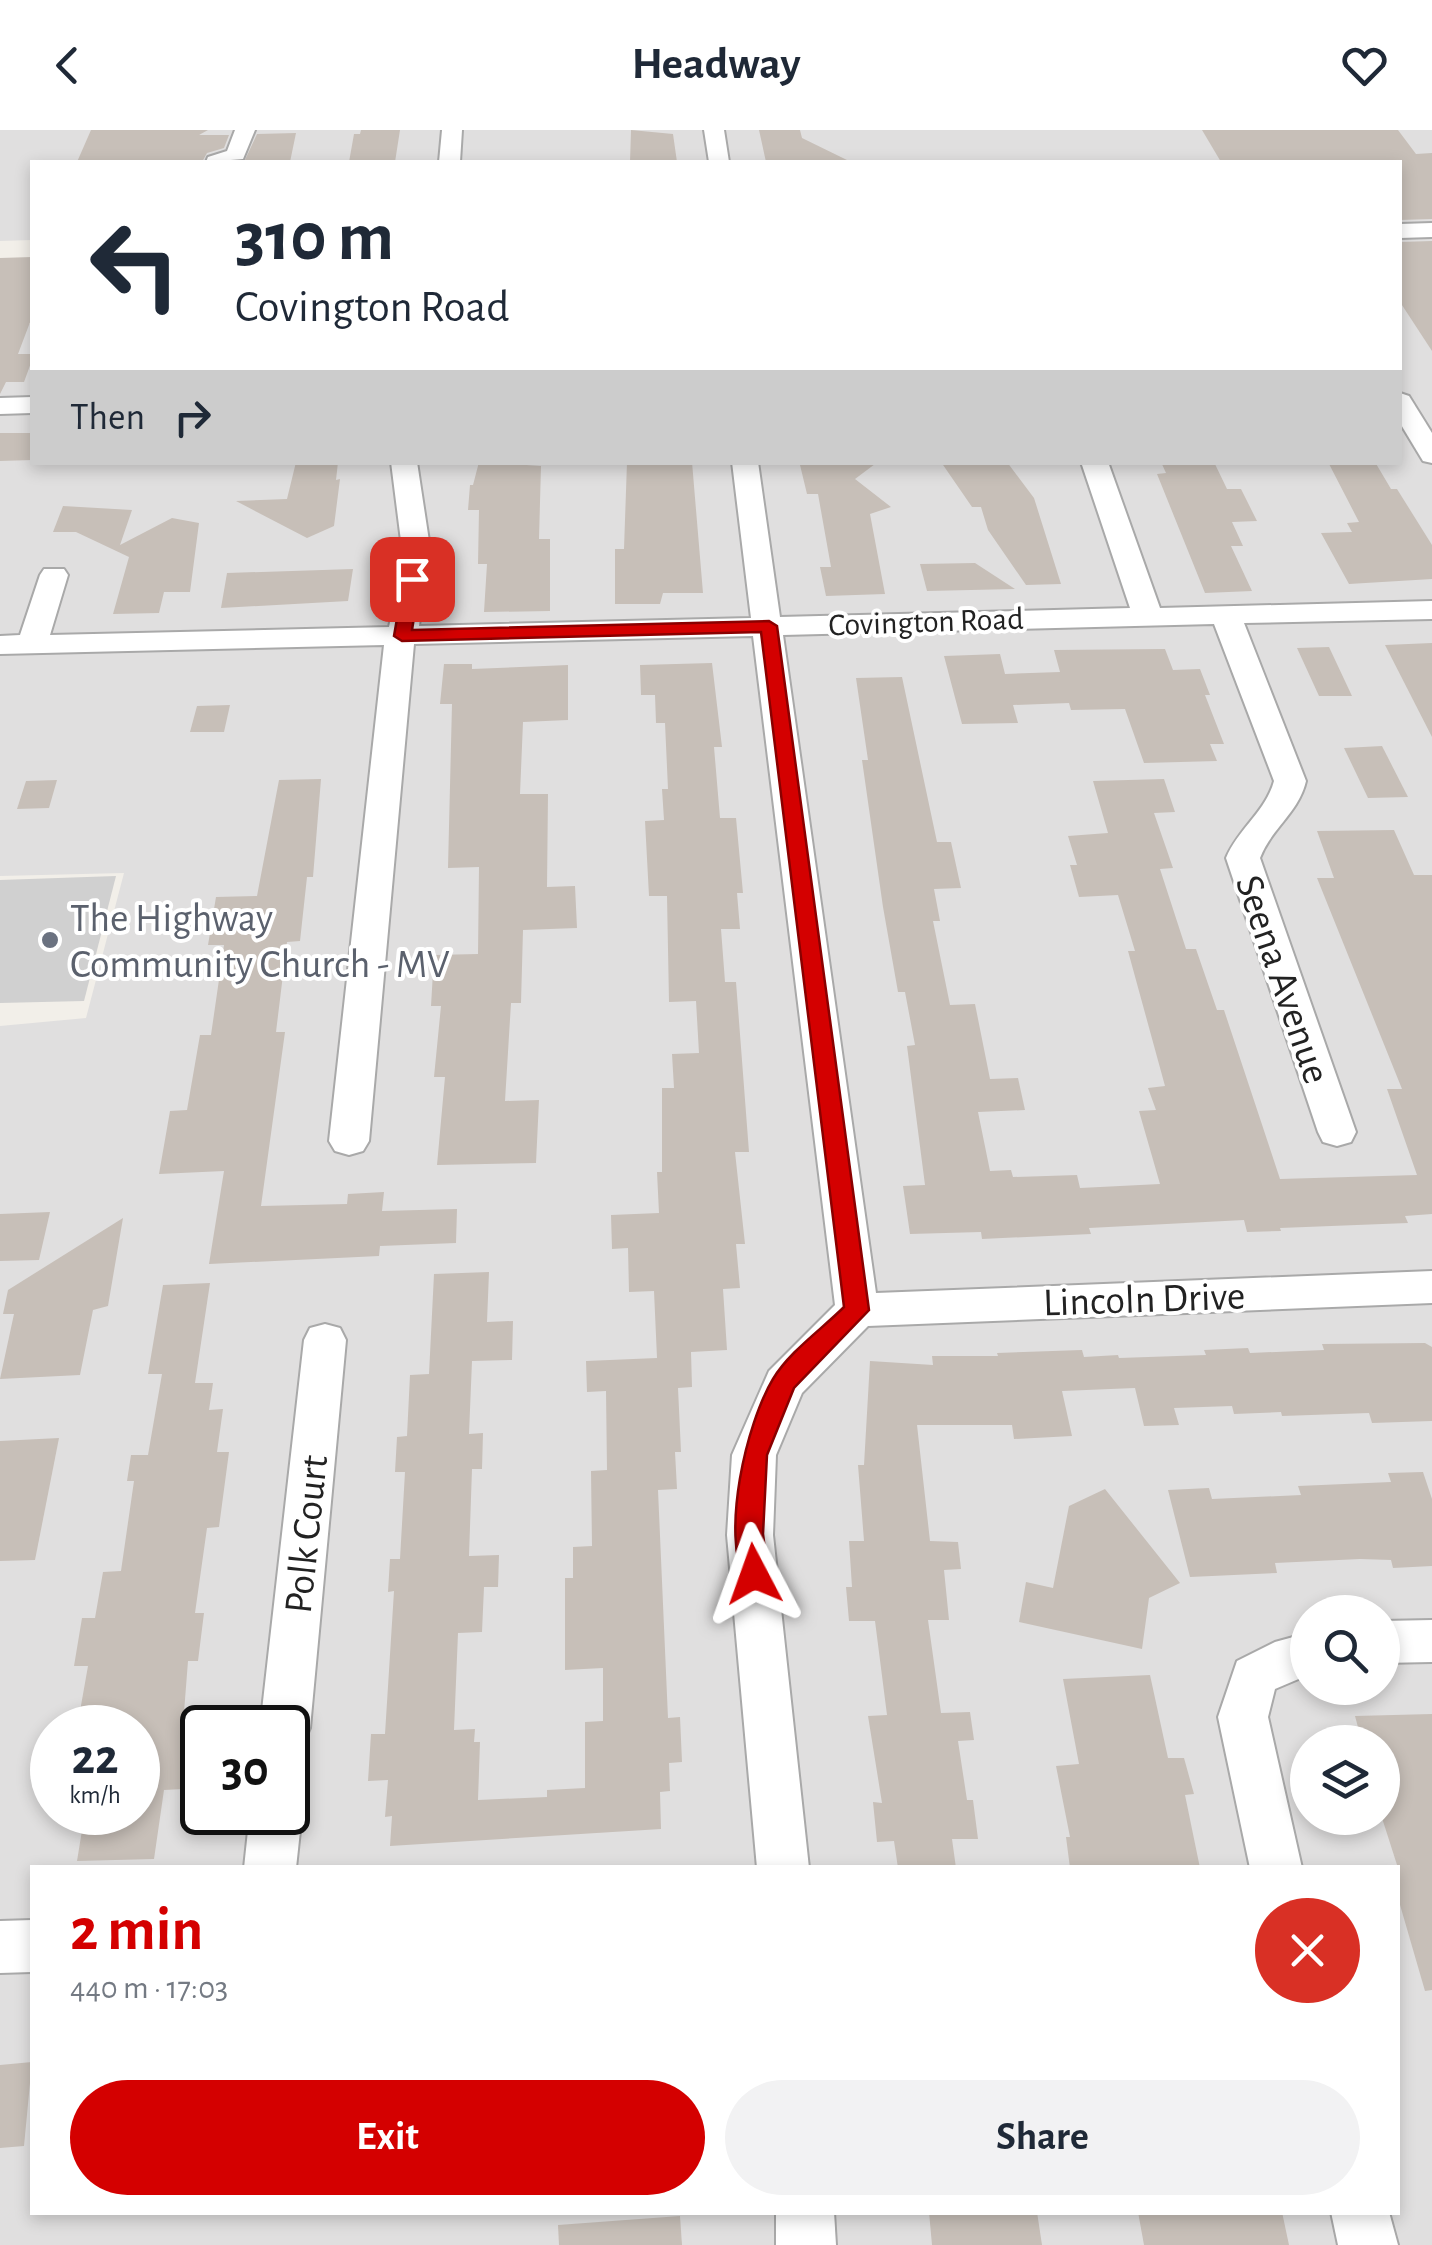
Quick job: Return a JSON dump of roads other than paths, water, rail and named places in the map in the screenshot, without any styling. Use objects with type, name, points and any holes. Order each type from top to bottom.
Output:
[{"type":"street","points":[[222,160],[242,148],[245,130]]},
{"type":"street","points":[[450,160],[452,130]]},
{"type":"street","points":[[714,130],[719,160]]},
{"type":"street","points":[[1402,230],[1432,230]]},
{"type":"street","points":[[1402,404],[1432,455]]},
{"type":"street","points":[[0,406],[30,405]]},
{"type":"street","points":[[348,1142],[398,650],[408,616],[416,542],[414,518],[404,486],[404,465]]},
{"type":"street","points":[[745,465],[857,1310],[784,1382],[754,1455],[750,1534],[783,1865]]},
{"type":"street","points":[[1095,465],[1146,614]]},
{"type":"street","points":[[32,644],[54,575]]},
{"type":"street","name":"Covington Road","points":[[0,645],[1432,610]]},
{"type":"street","name":"Seena Avenue","points":[[1225,613],[1290,780],[1288,795],[1247,843],[1243,858],[1336,1132]]},
{"type":"street","name":"Lincoln Drive","points":[[857,1310],[1432,1287]]},
{"type":"street","name":"Polk Court","points":[[287,1705],[325,1340]]},
{"type":"street","points":[[1400,1642],[1432,1641]]},
{"type":"street","points":[[1275,1865],[1243,1718],[1254,1676],[1290,1658]]},
{"type":"street","points":[[270,1865],[274,1835]]},
{"type":"street","points":[[0,1947],[30,1946]]},
{"type":"street","points":[[805,2215],[806,2245]]},
{"type":"street","points":[[1361,2215],[1368,2245]]},
{"type":"place","name":"The Highway Community Church - MV","points":[[50,940]]}]
